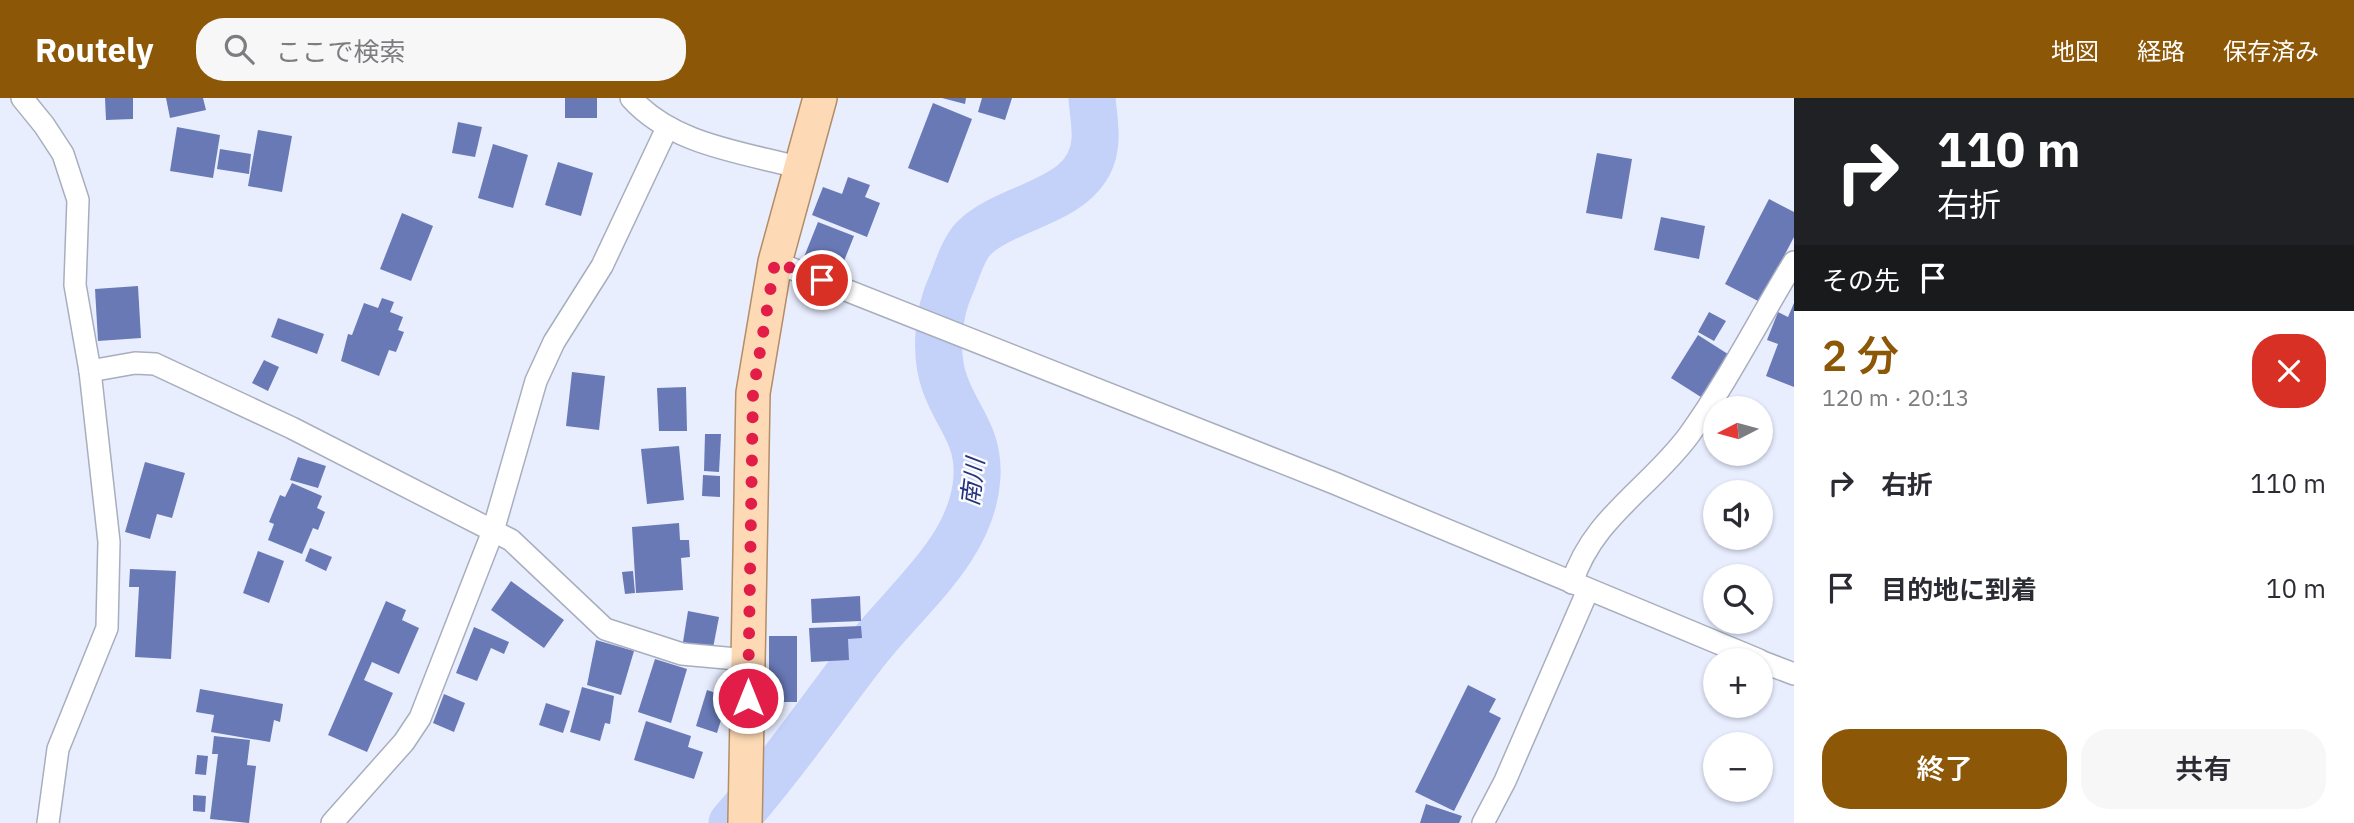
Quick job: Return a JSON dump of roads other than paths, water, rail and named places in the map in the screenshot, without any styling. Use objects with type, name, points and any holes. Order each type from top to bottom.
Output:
[{"type":"main road","points":[[746,823],[753,393],[775,262],[820,98]]},
{"type":"street","points":[[22,98],[51,135],[73,179],[78,200],[75,285],[90,371],[109,542],[109,607],[102,642],[58,749],[48,823]]},
{"type":"street","points":[[631,98],[643,112],[684,136],[801,168]]},
{"type":"street","points":[[332,823],[404,742],[420,718],[493,531],[536,381],[554,342],[602,266],[667,128]]},
{"type":"street","points":[[775,262],[1321,477],[1731,648]]},
{"type":"street","points":[[1483,823],[1506,781],[1580,586],[1580,558],[1602,525],[1653,477],[1690,433],[1794,262]]},
{"type":"street","points":[[90,371],[135,363],[155,364],[292,428],[493,531],[522,549],[605,629],[682,654],[748,660]]},
{"type":"street","points":[[1773,665],[1794,674]]},
{"type":"waterway","name":"南川","points":[[732,823],[862,656],[933,573],[963,528],[973,503],[977,462],[967,428],[945,384],[939,360],[943,308],[963,254],[974,238],[989,226],[1047,199],[1080,177],[1090,161],[1095,140],[1092,98]]}]
